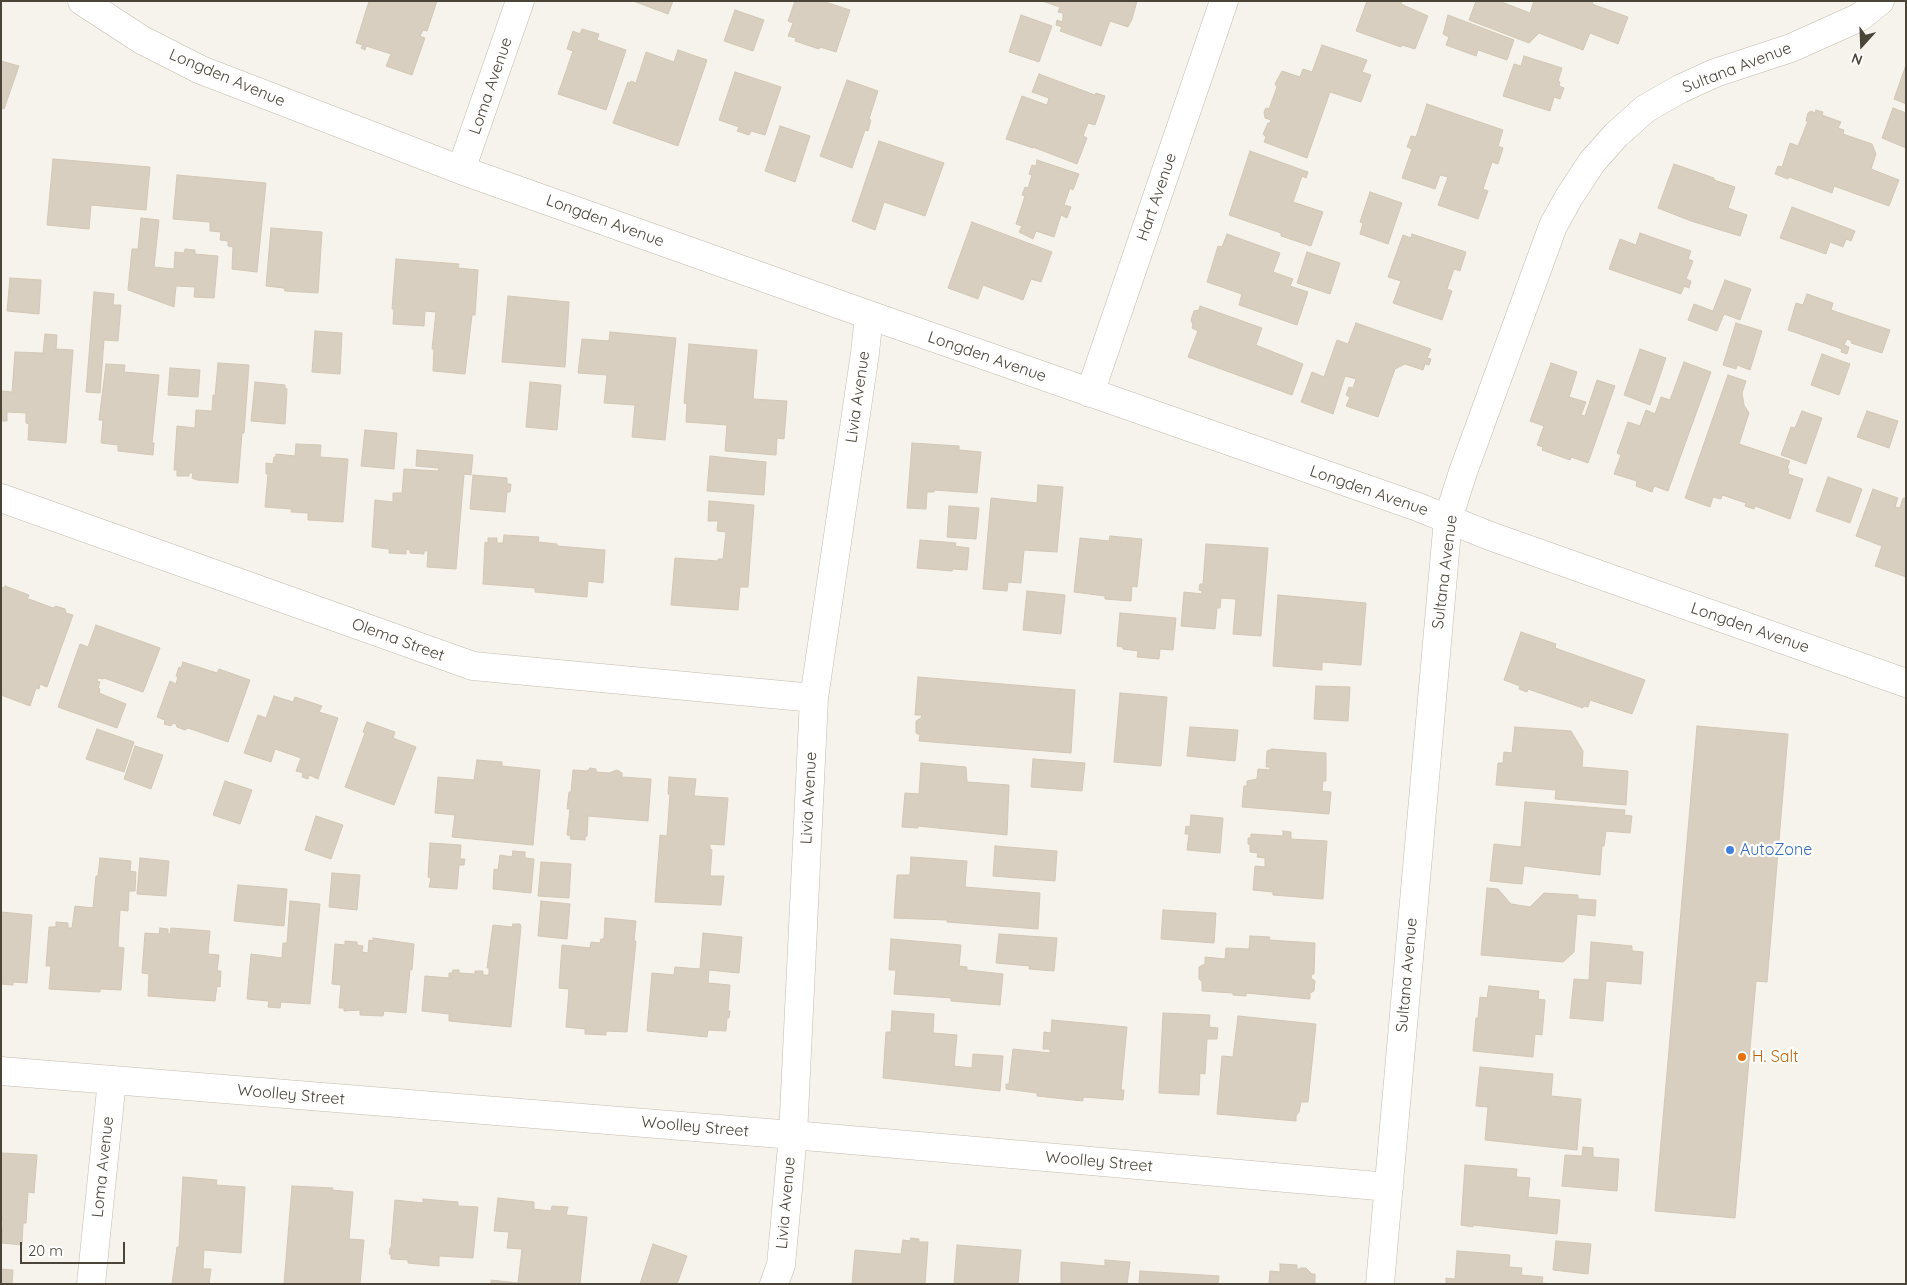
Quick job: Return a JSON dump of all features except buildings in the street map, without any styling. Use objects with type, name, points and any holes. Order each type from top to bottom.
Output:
[{"type":"street","name":"Longden Avenue","points":[[82,1],[142,40],[201,70],[461,170],[1906,683]]},
{"type":"street","name":"Loma Avenue","points":[[461,170],[520,1]]},
{"type":"street","name":"Hart Avenue","points":[[1090,393],[1224,1]]},
{"type":"street","name":"Sultana Avenue","points":[[1380,1284],[1448,519],[1463,472],[1553,226],[1568,197],[1592,162],[1616,135],[1645,109],[1680,89],[1715,74],[1791,48],[1860,17],[1880,1]]},
{"type":"street","name":"Livia Avenue","points":[[774,1284],[781,1265],[793,1135],[814,698],[869,315]]},
{"type":"street","name":"Olema Street","points":[[1,498],[473,666],[814,698]]},
{"type":"street","name":"Woolley Street","points":[[1,1071],[793,1135],[1389,1187]]},
{"type":"street","name":"Loma Avenue","points":[[91,1284],[112,1080]]},
{"type":"place","name":"AutoZone","points":[[1730,850]]},
{"type":"place","name":"H. Salt","points":[[1742,1057]]}]
